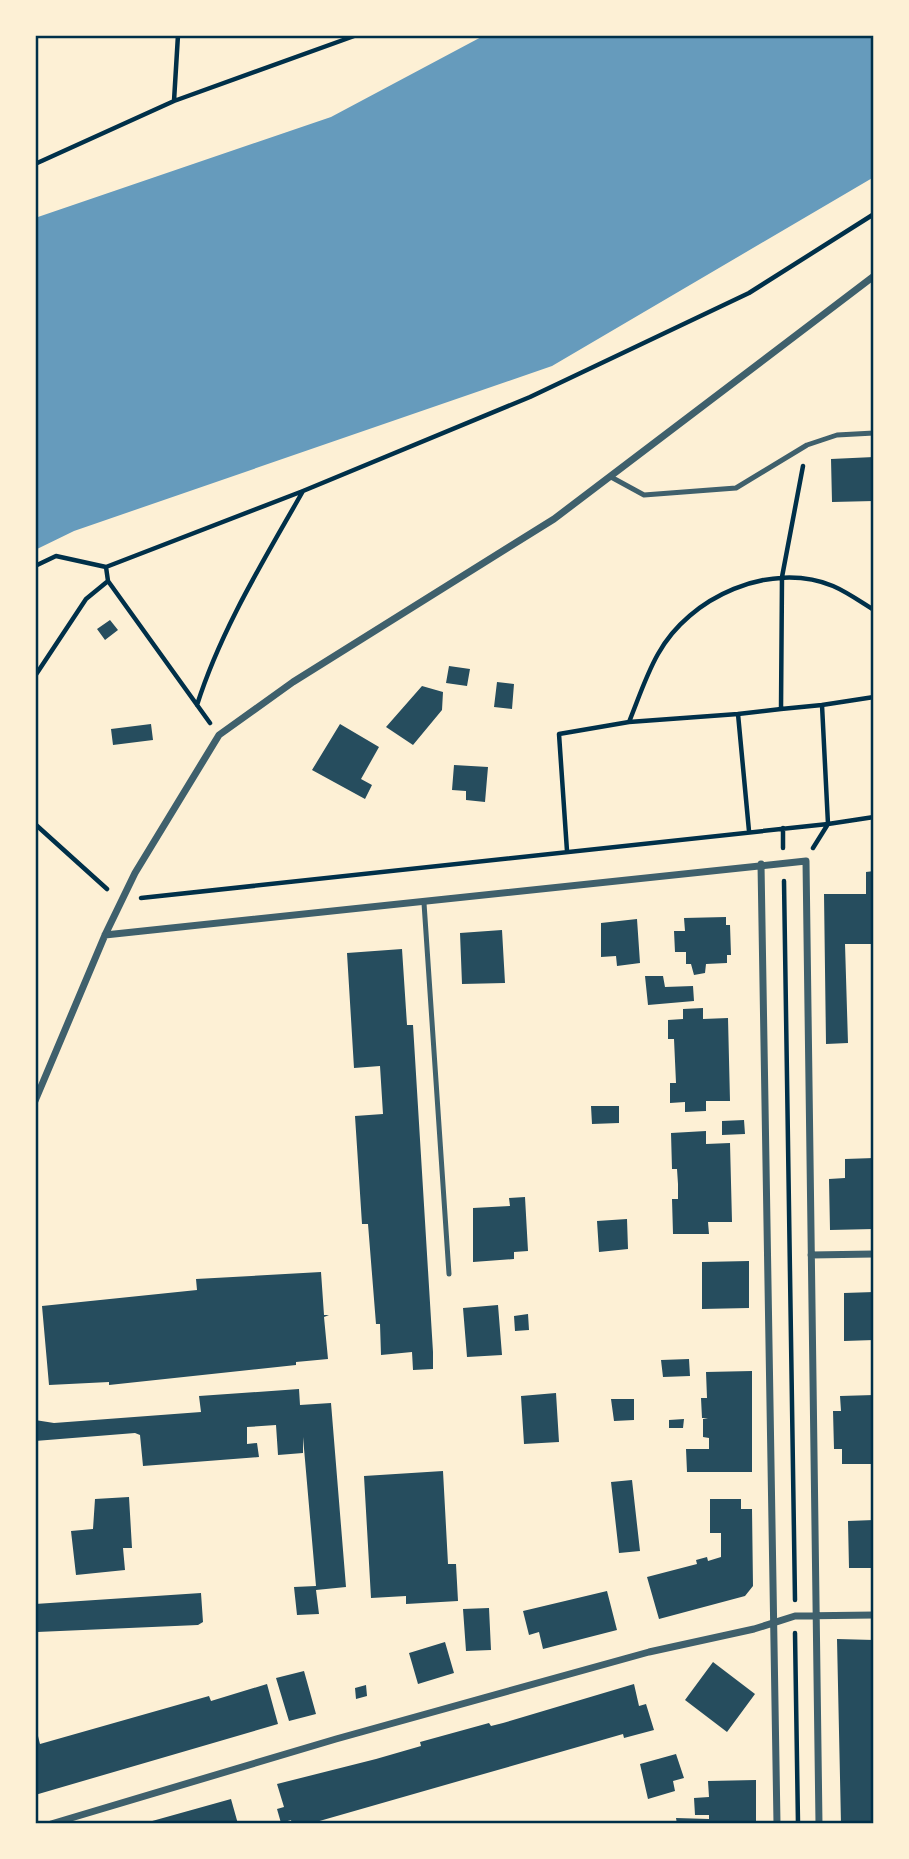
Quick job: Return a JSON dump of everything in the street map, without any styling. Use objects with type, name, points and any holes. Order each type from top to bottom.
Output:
[{"type":"street","points":[[35,1101],[105,935],[135,873],[219,735],[293,682],[554,519],[874,276]]},
{"type":"street","points":[[105,935],[806,861],[819,1824]]},
{"type":"street","points":[[761,864],[777,1824]]},
{"type":"street","points":[[811,1255],[874,1254]]},
{"type":"street","points":[[51,1824],[139,1796],[545,1680],[795,1616],[815,1613],[874,1615]]},
{"type":"lane","points":[[611,477],[644,495],[736,488],[807,445],[836,435],[874,433]]},
{"type":"lane","points":[[424,903],[449,1274]]},
{"type":"path","points":[[174,101],[178,35]]},
{"type":"path","points":[[35,164],[174,101],[357,35]]},
{"type":"path","points":[[35,566],[56,556],[106,567],[303,491],[530,397],[749,293],[874,214]]},
{"type":"path","points":[[781,709],[782,577],[807,445]]},
{"type":"path","points":[[197,705],[205,680],[247,591],[303,491]]},
{"type":"path","points":[[106,567],[108,582],[219,735]]},
{"type":"path","points":[[629,722],[659,652],[694,610],[740,584],[782,577],[831,585],[874,610]]},
{"type":"path","points":[[35,676],[86,599],[108,582]]},
{"type":"path","points":[[567,851],[559,734],[629,722],[737,714],[874,697]]},
{"type":"path","points":[[806,861],[828,824],[822,705]]},
{"type":"path","points":[[737,714],[749,831]]},
{"type":"path","points":[[35,824],[122,900],[874,817]]},
{"type":"path","points":[[783,828],[798,1824]]},
{"type":"water","points":[[485,35],[874,35],[874,177],[552,366],[74,531],[35,550],[35,218],[331,117]]},
{"type":"building","points":[[874,457],[874,501],[832,502],[831,459]]},
{"type":"building","points":[[110,620],[118,630],[105,640],[97,629]]},
{"type":"building","points":[[449,666],[470,669],[467,686],[446,683]]},
{"type":"building","points":[[497,682],[514,684],[512,709],[494,707]]},
{"type":"building","points":[[422,686],[443,692],[442,710],[413,745],[386,727]]},
{"type":"building","points":[[151,724],[153,740],[113,745],[111,729]]},
{"type":"building","points":[[340,724],[379,747],[361,779],[372,785],[365,799],[312,770]]},
{"type":"building","points":[[454,765],[488,767],[485,802],[466,800],[466,791],[452,790]]},
{"type":"building","points":[[874,871],[874,944],[845,944],[848,1043],[826,1044],[824,894],[866,894],[866,872]]},
{"type":"building","points":[[726,917],[726,925],[730,925],[731,955],[727,955],[727,963],[706,964],[705,973],[694,975],[691,964],[686,964],[686,952],[675,952],[674,931],[685,931],[684,918]]},
{"type":"building","points":[[637,919],[640,963],[617,966],[616,956],[601,957],[601,923]]},
{"type":"building","points":[[502,930],[505,983],[462,984],[460,933]]},
{"type":"building","points":[[402,949],[407,1025],[413,1025],[433,1352],[433,1369],[413,1370],[412,1352],[381,1355],[380,1324],[376,1324],[368,1224],[362,1224],[355,1116],[383,1114],[380,1066],[354,1068],[347,953]]},
{"type":"building","points":[[645,976],[663,976],[665,987],[693,986],[694,1001],[648,1005]]},
{"type":"building","points":[[703,1008],[703,1019],[728,1018],[730,1101],[706,1101],[706,1111],[685,1112],[685,1102],[670,1103],[670,1083],[676,1083],[674,1039],[668,1039],[668,1020],[683,1019],[683,1009]]},
{"type":"building","points":[[591,1106],[619,1106],[619,1123],[592,1124]]},
{"type":"building","points":[[744,1120],[745,1134],[722,1135],[722,1121]]},
{"type":"building","points":[[706,1131],[706,1144],[730,1143],[732,1222],[708,1222],[709,1234],[673,1234],[672,1199],[678,1199],[678,1184],[677,1169],[672,1169],[671,1133]]},
{"type":"building","points":[[874,1158],[874,1229],[830,1230],[829,1179],[845,1178],[845,1159]]},
{"type":"building","points":[[525,1197],[528,1251],[514,1252],[514,1259],[473,1262],[473,1208],[510,1206],[509,1198]]},
{"type":"building","points":[[627,1219],[628,1249],[599,1252],[597,1221]]},
{"type":"building","points":[[749,1261],[749,1308],[702,1309],[702,1262]]},
{"type":"building","points":[[321,1272],[324,1315],[329,1315],[324,1317],[328,1359],[296,1362],[296,1365],[109,1385],[109,1382],[49,1385],[42,1306],[197,1290],[196,1279]]},
{"type":"building","points":[[874,1292],[874,1340],[844,1341],[844,1293]]},
{"type":"building","points":[[498,1305],[502,1355],[467,1357],[463,1308]]},
{"type":"building","points":[[528,1314],[529,1330],[515,1331],[514,1316]]},
{"type":"building","points":[[689,1359],[690,1376],[663,1377],[661,1360]]},
{"type":"building","points":[[752,1371],[752,1472],[687,1472],[686,1449],[709,1449],[709,1438],[703,1437],[703,1419],[708,1418],[702,1418],[701,1398],[707,1398],[706,1372]]},
{"type":"building","points":[[299,1389],[300,1405],[331,1403],[346,1587],[316,1590],[319,1614],[297,1615],[294,1587],[316,1586],[303,1437],[303,1453],[278,1455],[276,1425],[247,1427],[247,1444],[257,1443],[259,1457],[143,1466],[140,1435],[135,1433],[35,1441],[35,1420],[54,1423],[201,1412],[199,1396]]},
{"type":"building","points":[[556,1393],[559,1442],[524,1444],[521,1396]]},
{"type":"building","points":[[874,1395],[874,1464],[842,1464],[842,1449],[834,1449],[833,1411],[841,1411],[840,1396]]},
{"type":"building","points":[[611,1399],[634,1399],[634,1420],[614,1421]]},
{"type":"building","points":[[684,1419],[683,1428],[669,1428],[669,1420]]},
{"type":"building","points":[[443,1471],[448,1564],[456,1564],[458,1601],[406,1604],[406,1596],[371,1598],[364,1476]]},
{"type":"building","points":[[632,1480],[640,1551],[619,1553],[611,1482]]},
{"type":"building","points":[[129,1497],[132,1548],[123,1548],[125,1570],[76,1575],[71,1531],[93,1529],[95,1499]]},
{"type":"building","points":[[710,1499],[741,1499],[741,1509],[752,1509],[753,1586],[745,1596],[659,1619],[647,1577],[697,1564],[696,1560],[707,1557],[708,1561],[721,1557],[721,1533],[710,1533]]},
{"type":"building","points":[[874,1520],[874,1568],[849,1568],[848,1521]]},
{"type":"building","points":[[607,1591],[617,1630],[543,1649],[539,1632],[529,1635],[523,1611]]},
{"type":"building","points":[[201,1593],[203,1622],[198,1625],[37,1632],[35,1637],[35,1604]]},
{"type":"building","points":[[489,1608],[491,1650],[466,1651],[463,1609]]},
{"type":"building","points":[[837,1639],[874,1640],[874,1824],[841,1824]]},
{"type":"building","points":[[445,1642],[454,1673],[418,1684],[409,1653]]},
{"type":"building","points":[[713,1662],[755,1694],[727,1732],[685,1700]]},
{"type":"building","points":[[304,1671],[316,1714],[289,1721],[276,1678]]},
{"type":"building","points":[[267,1684],[278,1724],[35,1795],[35,1737],[38,1736],[40,1744],[209,1696],[211,1701]]},
{"type":"building","points":[[634,1684],[639,1706],[646,1704],[654,1730],[624,1738],[623,1734],[309,1824],[292,1824],[291,1820],[281,1823],[277,1809],[284,1807],[277,1784],[376,1759],[421,1746],[420,1742],[489,1723],[491,1726],[503,1723]]},
{"type":"building","points":[[366,1685],[367,1696],[356,1699],[355,1688]]},
{"type":"building","points":[[676,1754],[684,1778],[673,1781],[675,1791],[648,1799],[640,1764]]},
{"type":"building","points":[[756,1780],[756,1824],[677,1824],[676,1818],[709,1819],[709,1815],[695,1815],[694,1798],[709,1797],[708,1781]]},
{"type":"building","points":[[231,1799],[238,1824],[145,1824],[145,1823]]}]
